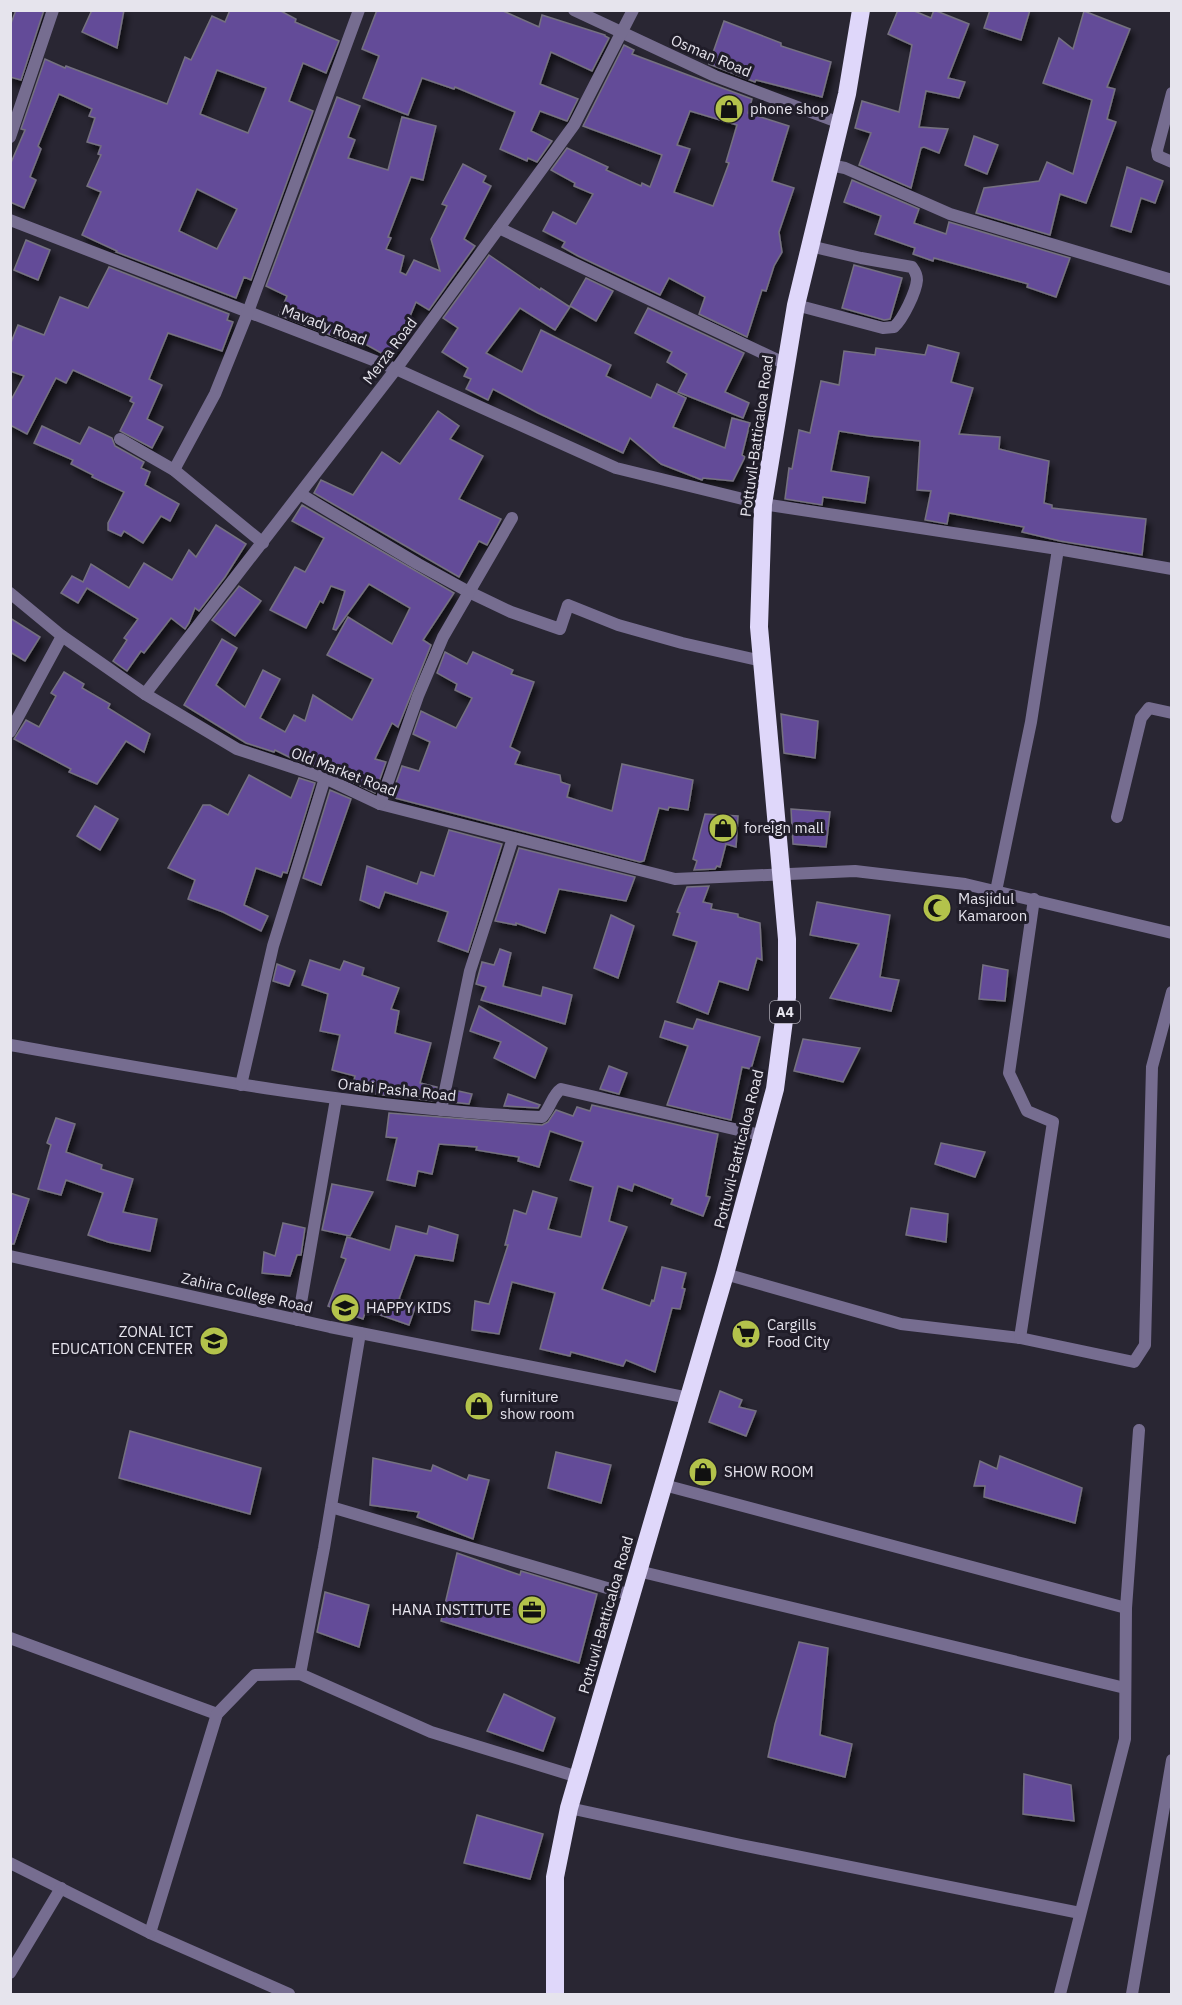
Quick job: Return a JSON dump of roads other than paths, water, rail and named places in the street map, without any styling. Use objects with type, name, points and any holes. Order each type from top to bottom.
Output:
[{"type":"highway","name":"Pottuvil-Batticaloa Road","points":[[555,1995],[555,1877],[569,1808],[725,1274],[776,1089],[787,997],[787,939],[759,627],[763,504],[796,305],[847,94],[861,10]]},
{"type":"street","points":[[10,137],[53,10]]},
{"type":"street","points":[[174,470],[215,394],[248,312],[359,10]]},
{"type":"street","name":"Osman Road","points":[[574,10],[715,76],[840,123]]},
{"type":"street","name":"Merza Road","points":[[145,694],[396,369],[574,125],[633,10]]},
{"type":"street","points":[[1172,93],[1157,150],[1158,156],[1172,162]]},
{"type":"street","points":[[830,165],[845,168],[950,214],[1172,280]]},
{"type":"street","name":"Mavady Road","points":[[10,220],[396,369],[616,468],[763,504],[1058,549],[1172,569]]},
{"type":"street","points":[[499,228],[786,364]]},
{"type":"street","points":[[796,305],[883,328],[894,327],[901,321],[917,281],[916,272],[912,267],[810,246]]},
{"type":"street","points":[[120,439],[174,470],[263,543]]},
{"type":"street","points":[[300,494],[418,564],[511,612],[560,629],[568,605],[618,625],[682,643],[762,661]]},
{"type":"street","points":[[380,804],[443,637],[512,518]]},
{"type":"street","points":[[996,891],[1031,722],[1058,549]]},
{"type":"street","name":"Old Market Road","points":[[10,593],[62,636],[145,694],[237,749],[325,777],[380,804],[675,879],[855,871],[996,891],[1172,933]]},
{"type":"street","points":[[10,732],[62,636]]},
{"type":"street","points":[[1117,817],[1141,718],[1149,708],[1172,713]]},
{"type":"street","points":[[241,1085],[273,946],[325,777]]},
{"type":"street","points":[[441,1110],[470,972],[513,838]]},
{"type":"street","points":[[1020,1338],[1053,1122],[1027,1110],[1009,1073],[1034,899]]},
{"type":"street","points":[[725,1274],[901,1324],[1020,1338],[1134,1362],[1145,1345],[1152,1067],[1172,992]]},
{"type":"street","name":"Orabi Pasha Road","points":[[10,1045],[241,1085],[336,1099],[441,1110],[542,1117],[547,1112],[557,1091],[561,1089],[764,1136]]},
{"type":"street","points":[[298,1320],[336,1099]]},
{"type":"street","name":"Zahira College Road","points":[[10,1256],[360,1333],[689,1398]]},
{"type":"street","points":[[300,1674],[360,1333]]},
{"type":"street","points":[[1060,1995],[1125,1739],[1126,1608],[1139,1430]]},
{"type":"street","points":[[664,1485],[1126,1608]]},
{"type":"street","points":[[331,1507],[631,1595]]},
{"type":"street","points":[[638,1571],[1125,1688]]},
{"type":"street","points":[[10,1638],[217,1714]]},
{"type":"street","points":[[150,1933],[217,1714],[255,1675],[300,1674],[431,1732],[578,1777]]},
{"type":"street","points":[[1132,1995],[1172,1760]]},
{"type":"street","points":[[569,1808],[1080,1913]]},
{"type":"street","points":[[10,1863],[150,1933],[281,1993]]},
{"type":"street","points":[[10,1973],[61,1888]]},
{"type":"place","name":"phone shop","points":[[729,109]]},
{"type":"place","name":"foreign mall","points":[[723,828]]},
{"type":"place","name":"Masjidul Kamaroon","points":[[937,908]]},
{"type":"place","name":"HAPPY KIDS","points":[[345,1308]]},
{"type":"place","name":"Cargills Food City","points":[[746,1334]]},
{"type":"place","name":"ZONAL ICT EDUCATION CENTER","points":[[214,1341]]},
{"type":"place","name":"furniture show room","points":[[479,1406]]},
{"type":"place","name":"SHOW ROOM","points":[[703,1472]]},
{"type":"place","name":"HANA INSTITUTE","points":[[532,1610]]}]
